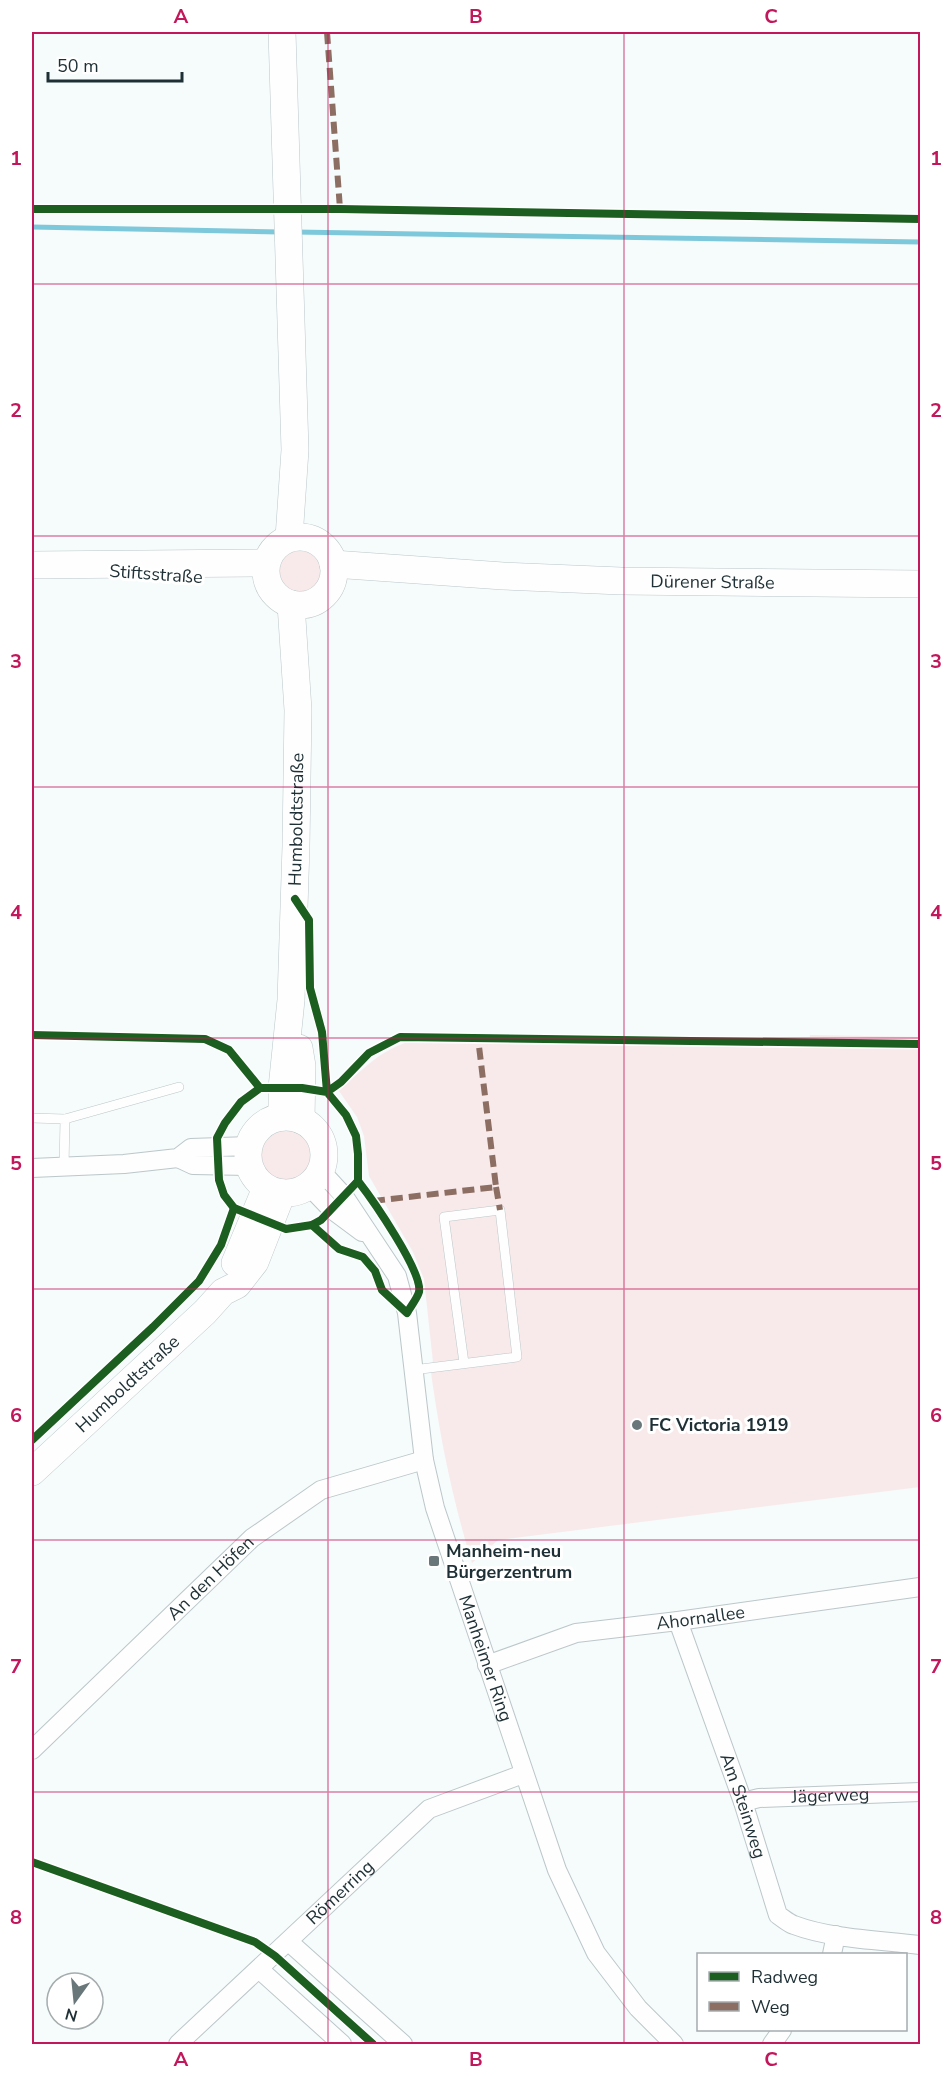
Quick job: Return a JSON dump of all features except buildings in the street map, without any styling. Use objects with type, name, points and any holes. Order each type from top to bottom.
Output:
[{"type":"street","points":[[282,32],[298,538]]},
{"type":"street","points":[[298,538],[324,547],[333,572],[328,590],[321,598],[301,604],[276,596],[266,572],[274,548],[298,538]]},
{"type":"street","name":"Stiftsstraße","points":[[39,566],[266,572]]},
{"type":"street","name":"Dürener Straße","points":[[333,572],[621,581],[921,584]]},
{"type":"street","name":"Humboldtstraße","points":[[291,1118],[302,1066],[291,1000],[301,604]]},
{"type":"street","points":[[291,1118],[311,1126],[324,1147],[324,1159],[315,1178],[297,1192],[274,1191],[253,1175],[249,1156],[253,1135],[271,1120],[291,1118]]},
{"type":"street","points":[[32,1168],[124,1164],[178,1158],[191,1148],[249,1156]]},
{"type":"street","name":"Manheimer Ring","points":[[315,1178],[331,1209],[374,1240],[397,1276],[407,1313],[424,1460],[438,1518],[557,1870],[596,1953],[638,2008],[674,2044]]},
{"type":"street","name":"Humboldtstraße","points":[[32,1472],[205,1312],[223,1292],[237,1285],[255,1262],[274,1191]]},
{"type":"street","name":"An den Höfen","points":[[32,1750],[252,1538],[321,1490],[424,1460]]},
{"type":"street","name":"Ahornallee","points":[[487,1665],[576,1633],[921,1587]]},
{"type":"street","name":"Am Steinweg","points":[[678,1621],[743,1802],[778,1915],[791,1925],[836,1935],[921,1945]]},
{"type":"street","name":"Römerring","points":[[178,2044],[260,1970],[429,1809],[523,1774]]},
{"type":"street","name":"Jägerweg","points":[[743,1802],[759,1798],[921,1792]]},
{"type":"street","points":[[832,1953],[836,1935]]},
{"type":"street","points":[[289,1942],[403,2044]]},
{"type":"street","points":[[260,1970],[342,2044]]},
{"type":"street","points":[[772,2044],[781,2031]]},
{"type":"lane","points":[[32,1118],[65,1119],[179,1087]]},
{"type":"lane","points":[[64,1167],[65,1119]]},
{"type":"lane","points":[[413,1370],[517,1357],[500,1210],[444,1217],[464,1363]]},
{"type":"shaded area","points":[[300,549],[315,556],[322,571],[315,586],[300,593],[285,586],[278,571],[285,556]]},
{"type":"shaded area","points":[[810,1035],[920,1037],[920,1487],[498,1540],[472,1563],[452,1490],[438,1415],[430,1365],[433,1362],[424,1279],[413,1252],[369,1176],[364,1136],[357,1117],[339,1091],[378,1057],[405,1043],[808,1048]]},
{"type":"shaded area","points":[[282,1130],[292,1130],[301,1134],[309,1142],[313,1156],[309,1170],[301,1178],[292,1182],[282,1182],[273,1178],[265,1170],[261,1161],[261,1151],[265,1142],[273,1134]]},
{"type":"waterway","points":[[32,227],[280,232]]},
{"type":"waterway","points":[[295,232],[920,242]]},
{"type":"marked path","points":[[327,32],[340,209]]},
{"type":"marked path","points":[[373,1201],[496,1187],[478,1038]]},
{"type":"marked path","points":[[496,1187],[500,1210]]},
{"type":"cycle path","points":[[32,209],[340,209],[920,219]]},
{"type":"cycle path","points":[[295,899],[309,920],[310,988],[322,1032],[327,1092],[346,1115],[356,1136],[358,1181],[321,1220],[312,1225],[286,1229],[234,1208],[224,1195],[219,1180],[217,1138],[225,1123],[241,1102],[260,1088],[302,1088],[327,1092],[341,1082],[369,1053],[400,1037],[920,1044]]},
{"type":"cycle path","points":[[32,1035],[205,1039],[229,1050],[260,1088]]},
{"type":"cycle path","points":[[312,1225],[339,1249],[363,1257],[375,1271],[382,1290],[407,1313],[419,1292],[418,1282],[395,1236],[358,1181]]},
{"type":"cycle path","points":[[32,1440],[199,1281],[221,1245],[234,1208]]},
{"type":"cycle path","points":[[32,1862],[255,1942],[275,1956],[373,2044]]},
{"type":"place","name":"FC Victoria 1919","points":[[637,1425]]},
{"type":"place","name":"Manheim-neu Bürgerzentrum","points":[[434,1561]]}]
